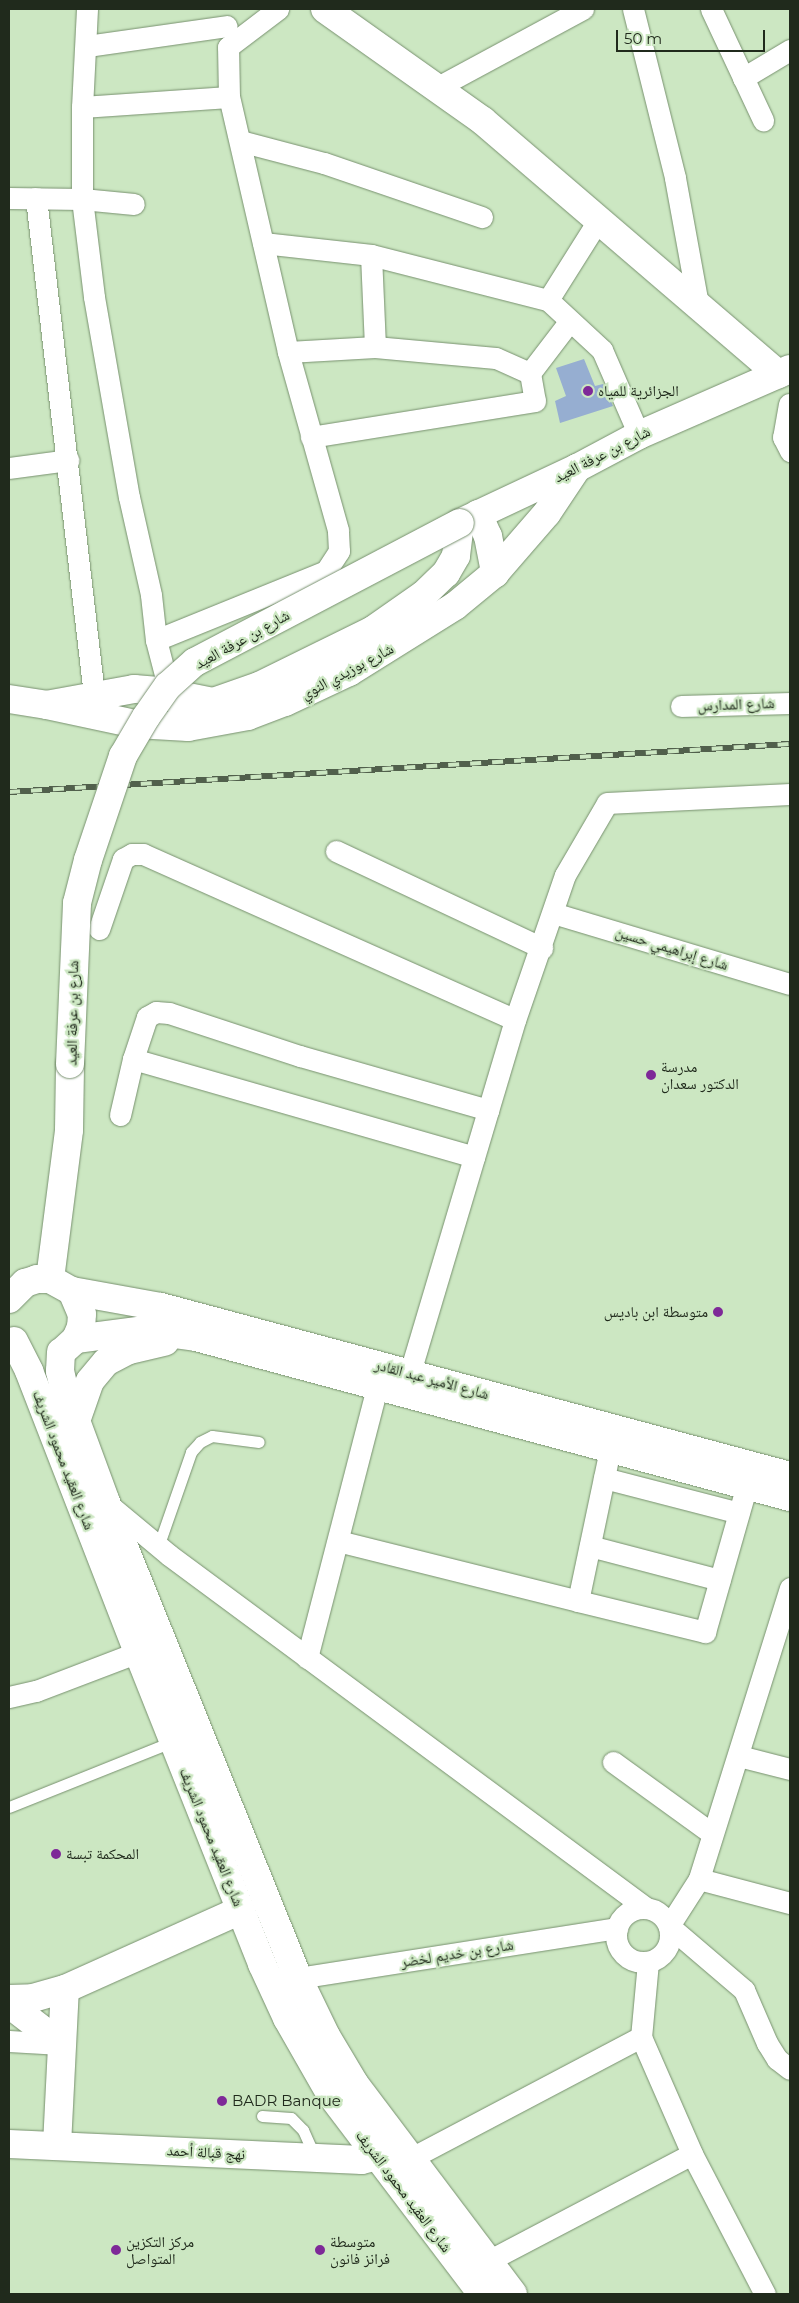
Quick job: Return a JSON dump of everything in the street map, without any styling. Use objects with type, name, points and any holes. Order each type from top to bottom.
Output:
[{"type":"main road","points":[[325,9],[484,121],[698,304],[784,371]]},
{"type":"main road","name":"شارع بن عرفة العيد","points":[[53,1283],[69,1130],[77,903],[88,860],[124,756],[146,717],[168,686],[195,662],[469,519],[577,468],[639,434],[784,371]]},
{"type":"main road","name":"شارع بوزيدي النوي","points":[[9,698],[136,724],[188,727],[248,716],[349,672],[414,634],[495,573],[548,513],[577,468]]},
{"type":"main road","points":[[469,519],[488,536],[495,573]]},
{"type":"main road","name":"شارع بوزيدي النوي","points":[[48,705],[134,689],[214,702],[232,698],[373,630],[446,573],[456,556],[469,519]]},
{"type":"main road","name":"شارع الأمير عبد القادر","points":[[9,1268],[53,1283],[161,1307],[610,1449],[790,1497]]},
{"type":"main road","points":[[9,1299],[25,1283],[53,1283]]},
{"type":"main road","name":"شارع العقيد محمود الشريف","points":[[53,1283],[82,1314],[68,1345],[60,1370],[76,1421],[106,1502],[298,1978],[341,2063],[393,2156],[482,2294]]},
{"type":"main road","name":"شارع الأمير عبد القادر","points":[[11,1337],[30,1354],[42,1357],[68,1345],[145,1330],[196,1337],[380,1376]]},
{"type":"main road","name":"شارع العقيد محمود الشريف","points":[[11,1337],[29,1371],[262,1964],[302,2047],[331,2095],[393,2156],[488,2261],[514,2294]]},
{"type":"main road","points":[[76,1421],[90,1381],[106,1362],[129,1350],[196,1337]]},
{"type":"main road","name":"شارع الأمير عبد القادر","points":[[406,1384],[790,1476]]},
{"type":"main road","points":[[9,1999],[33,1998],[65,1989],[241,1910]]},
{"type":"main road","points":[[57,2145],[65,1989]]},
{"type":"main road","points":[[9,2004],[61,2044]]},
{"type":"main road","name":"نهج قبالة أحمد","points":[[9,2144],[362,2160],[393,2156]]},
{"type":"street","points":[[87,9],[87,46],[82,107],[82,198],[94,297],[129,497],[151,595],[156,640],[170,694],[188,727]]},
{"type":"street","points":[[228,48],[278,9]]},
{"type":"street","points":[[436,88],[583,9]]},
{"type":"street","points":[[633,9],[675,178],[698,304]]},
{"type":"street","points":[[711,9],[763,120]]},
{"type":"street","points":[[87,46],[226,17],[229,97],[288,352],[338,530],[339,551],[326,571],[156,640]]},
{"type":"street","points":[[743,78],[790,50]]},
{"type":"street","points":[[82,107],[229,97]]},
{"type":"street","points":[[240,141],[324,163],[482,217]]},
{"type":"street","points":[[9,198],[82,198],[134,204]]},
{"type":"street","points":[[36,198],[94,695]]},
{"type":"street","points":[[548,300],[599,219]]},
{"type":"street","points":[[263,243],[371,255],[548,300],[569,322],[602,350],[639,434]]},
{"type":"street","points":[[371,255],[375,347]]},
{"type":"street","points":[[311,437],[535,401],[530,373],[569,322]]},
{"type":"street","points":[[288,352],[375,347],[496,358],[530,373]]},
{"type":"street","points":[[784,371],[790,404],[783,437],[790,451]]},
{"type":"street","points":[[9,468],[68,460]]},
{"type":"street","name":"شارع المدارس","points":[[681,706],[790,703]]},
{"type":"street","points":[[406,1384],[515,1020],[542,948],[565,875],[607,803],[790,794]]},
{"type":"street","points":[[336,851],[542,948]]},
{"type":"street","points":[[99,929],[123,859],[132,854],[143,854],[515,1020]]},
{"type":"street","name":"شارع إبراهيمي حسين","points":[[553,913],[790,984]]},
{"type":"street","points":[[120,1115],[133,1059],[148,1017],[156,1012],[169,1013],[300,1056],[488,1110]]},
{"type":"street","points":[[133,1059],[474,1157]]},
{"type":"street","points":[[307,1658],[380,1376]]},
{"type":"street","points":[[578,1601],[610,1449]]},
{"type":"street","points":[[604,1478],[739,1513]]},
{"type":"street","points":[[338,1541],[705,1632],[747,1485]]},
{"type":"street","points":[[106,1502],[158,1547],[307,1658],[646,1908],[660,1914],[669,1926],[744,1990],[767,2043],[777,2059],[790,2069]]},
{"type":"street","points":[[590,1546],[720,1580]]},
{"type":"street","points":[[646,1908],[624,1915],[616,1928],[616,1937],[623,1954],[639,1963],[657,1959],[669,1944],[669,1926],[699,1879],[711,1833],[739,1756],[790,1588]]},
{"type":"street","points":[[9,1697],[36,1691],[138,1652]]},
{"type":"street","points":[[739,1756],[790,1769]]},
{"type":"street","points":[[613,1762],[711,1833]]},
{"type":"street","points":[[699,1879],[790,1903]]},
{"type":"street","name":"شارع بن خديم لخضر","points":[[298,1978],[616,1928]]},
{"type":"street","points":[[648,1962],[641,2038],[692,2154],[765,2294]]},
{"type":"street","points":[[393,2156],[641,2038]]},
{"type":"street","points":[[9,2041],[61,2044]]},
{"type":"street","points":[[488,2261],[692,2154]]},
{"type":"lane","points":[[158,1547],[191,1452],[200,1442],[212,1436],[259,1442]]},
{"type":"lane","points":[[9,1808],[174,1742]]},
{"type":"lane","points":[[262,2116],[291,2118],[303,2130],[315,2158]]},
{"type":"building","name":"الجزائرية للمياه","points":[[584,359],[595,386],[603,384],[613,406],[560,423],[555,401],[566,396],[556,368]]},
{"type":"railway","points":[[9,792],[790,744]]},
{"type":"place","name":"الجزائرية للمياه","points":[[588,391]]},
{"type":"place","name":"مدرسة الدكتور سعدان","points":[[651,1075]]},
{"type":"place","name":"متوسطة ابن باديس","points":[[718,1312]]},
{"type":"place","name":"المحكمة تبسة","points":[[56,1854]]},
{"type":"place","name":"BADR Banque","points":[[222,2101]]},
{"type":"place","name":"مركز التكزين المتواصل","points":[[116,2250]]},
{"type":"place","name":"متوسطة فرانز فانون","points":[[320,2250]]}]
